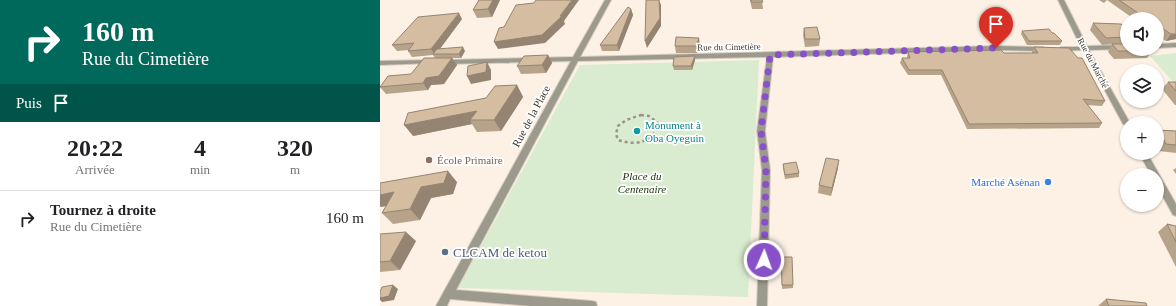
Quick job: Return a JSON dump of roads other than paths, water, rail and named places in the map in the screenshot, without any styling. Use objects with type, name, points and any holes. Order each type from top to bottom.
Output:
[{"type":"street","name":"Rue de la Place","points":[[441,306],[608,0]]},
{"type":"street","name":"Rue du Marché","points":[[1061,0],[1085,49],[1123,116]]},
{"type":"street","points":[[1164,46],[1176,45]]},
{"type":"street","points":[[1056,49],[1120,47]]},
{"type":"street","name":"Rue du Cimetière","points":[[380,63],[770,55],[996,48],[1048,49]]},
{"type":"street","points":[[762,306],[766,170],[761,131],[770,55]]},
{"type":"street","points":[[1164,191],[1176,212]]},
{"type":"street","points":[[448,294],[592,306]]},
{"type":"place","name":"Monument à Oba Oyeguin","points":[[637,131]]},
{"type":"place","name":"École Primaire","points":[[429,160]]},
{"type":"place","name":"Marché Asènan","points":[[1048,182]]},
{"type":"place","name":"CLCAM de ketou","points":[[445,252]]},
{"type":"park label","name":"Place du Centenaire","points":[[642,182]]}]
